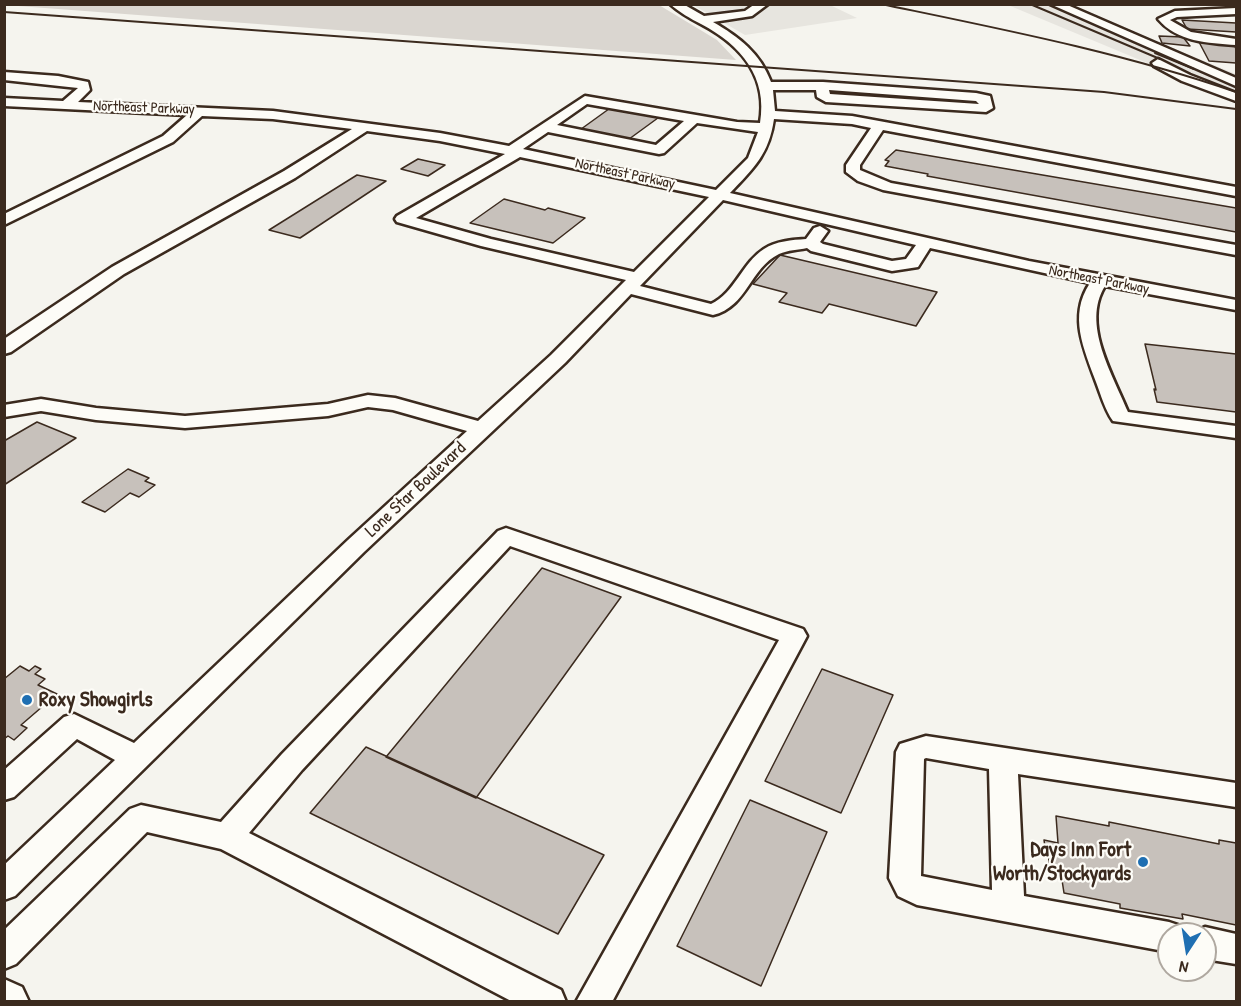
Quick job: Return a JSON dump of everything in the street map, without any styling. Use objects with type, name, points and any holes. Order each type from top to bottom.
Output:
[{"type":"street","points":[[675,4],[729,38],[751,56],[762,76],[823,86],[976,97],[985,99],[986,108],[826,98],[822,94],[823,86]]},
{"type":"street","points":[[700,20],[748,14],[763,4]]},
{"type":"street","points":[[1055,4],[1236,82]]},
{"type":"street","points":[[1236,11],[1175,14],[1163,19],[1172,29],[1192,37],[1236,42]]},
{"type":"street","points":[[1128,50],[1186,78],[1236,97]]},
{"type":"street","points":[[4,76],[73,81],[84,85],[84,90],[66,105]]},
{"type":"street","name":"Lone Star Boulevard","points":[[4,886],[356,546],[558,359],[702,211],[722,195],[754,160],[763,144],[768,122],[762,76]]},
{"type":"street","points":[[926,242],[912,264],[892,267],[825,251],[811,243],[787,246],[770,253],[724,306],[713,310],[632,283],[403,219],[514,151],[585,100],[694,119],[768,122],[832,117],[1236,191]]},
{"type":"street","name":"Northeast Parkway","points":[[4,102],[273,115],[440,137],[722,195],[1100,280],[1232,304]]},
{"type":"street","points":[[4,220],[168,139],[200,110]]},
{"type":"street","points":[[545,127],[658,150],[694,119]]},
{"type":"street","points":[[4,348],[54,312],[156,248],[316,161],[366,126]]},
{"type":"street","points":[[879,126],[853,165],[853,172],[888,187],[1236,250]]},
{"type":"street","points":[[811,243],[829,220]]},
{"type":"street","points":[[1100,280],[1092,299],[1088,335],[1120,417],[1236,432]]},
{"type":"street","points":[[1232,304],[1236,322]]},
{"type":"street","points":[[4,411],[40,405],[96,414],[185,422],[328,410],[368,401],[395,404],[482,429]]},
{"type":"street","points":[[227,837],[292,762],[506,536],[794,636],[593,1002]]},
{"type":"street","points":[[4,788],[74,725],[137,758]]},
{"type":"street","points":[[1157,935],[917,891],[909,886],[905,878],[910,752],[926,747],[1236,795]]},
{"type":"street","points":[[1003,760],[1009,908]]},
{"type":"street","points":[[4,953],[141,818],[227,837],[549,1002]]},
{"type":"street","points":[[1217,945],[1236,949]]},
{"type":"shaded area","points":[[5,5],[659,5],[717,40],[736,60]]},
{"type":"shaded area","points":[[693,5],[830,5],[857,18],[745,35]]},
{"type":"shaded area","points":[[1008,5],[1067,5],[1236,74],[1236,100]]},
{"type":"building","points":[[1182,20],[1236,23],[1236,32],[1187,29]]},
{"type":"building","points":[[1159,36],[1183,37],[1190,46],[1162,43]]},
{"type":"building","points":[[1199,42],[1234,44],[1236,63],[1209,61]]},
{"type":"building","points":[[613,106],[662,115],[625,142],[577,132]]},
{"type":"building","points":[[896,150],[1236,208],[1236,232],[927,176],[928,174],[885,166],[889,161],[885,160]]},
{"type":"building","points":[[418,159],[445,165],[428,176],[401,169]]},
{"type":"building","points":[[357,175],[386,181],[300,238],[269,230]]},
{"type":"building","points":[[504,199],[585,218],[553,243],[470,223]]},
{"type":"building","points":[[780,255],[937,292],[916,326],[829,304],[822,313],[779,302],[787,293],[753,284]]},
{"type":"building","points":[[1145,344],[1236,354],[1236,412],[1157,402]]},
{"type":"building","points":[[37,422],[76,438],[4,485],[4,441]]},
{"type":"building","points":[[128,469],[149,478],[145,481],[155,485],[139,497],[130,493],[105,512],[82,502]]},
{"type":"building","points":[[542,568],[621,597],[476,798],[386,757]]},
{"type":"building","name":"Roxy Showgirls","points":[[20,666],[29,671],[35,666],[41,669],[35,674],[45,679],[38,685],[57,694],[21,725],[27,728],[14,740],[8,736],[4,739],[4,679]]},
{"type":"building","points":[[822,669],[893,695],[841,813],[765,781]]},
{"type":"building","points":[[366,747],[604,855],[558,934],[310,813]]},
{"type":"building","points":[[750,800],[827,832],[761,986],[677,946]]},
{"type":"building","name":"Days Inn Fort Worth/Stockyards","points":[[1056,816],[1109,826],[1109,822],[1219,844],[1219,840],[1236,843],[1236,925],[1182,914],[1183,919],[1120,908],[1120,904],[1064,893],[1062,880],[1050,878],[1048,847],[1045,847],[1044,840],[1058,843]]},
{"type":"railway","points":[[881,4],[1104,53],[1236,92]]},
{"type":"railway","points":[[1030,4],[1160,59]]},
{"type":"railway","points":[[4,12],[1104,92],[1236,109]]},
{"type":"railway","points":[[1155,53],[1194,69]]},
{"type":"place","name":"Roxy Showgirls","points":[[27,700]]},
{"type":"place","name":"Days Inn Fort Worth/Stockyards","points":[[1143,862]]}]
